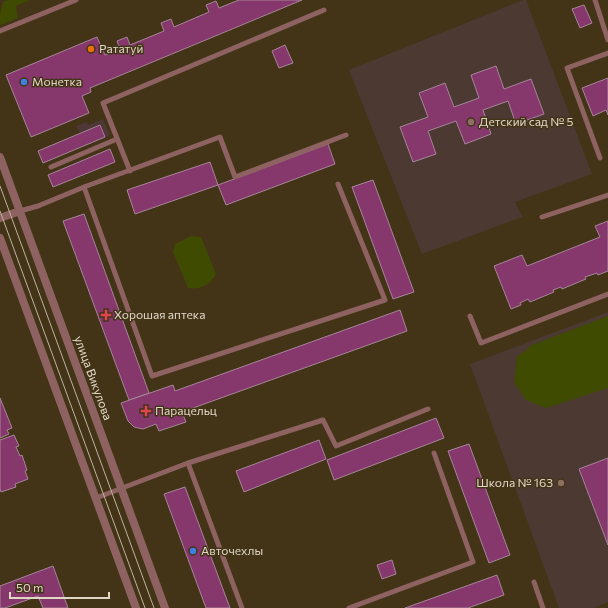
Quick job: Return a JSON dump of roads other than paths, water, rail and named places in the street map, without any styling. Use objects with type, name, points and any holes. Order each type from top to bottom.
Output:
[{"type":"street","name":"улица Викулова","points":[[0,157],[164,608]]},
{"type":"street","points":[[0,218],[20,211]]},
{"type":"street","points":[[0,238],[136,608]]},
{"type":"lane","points":[[0,31],[76,0]]},
{"type":"lane","points":[[595,0],[608,40]]},
{"type":"lane","points":[[130,170],[103,103],[324,10]]},
{"type":"lane","points":[[600,158],[567,68],[608,53]]},
{"type":"lane","points":[[20,211],[38,206],[220,137],[235,177],[346,135]]},
{"type":"lane","points":[[51,167],[117,139]]},
{"type":"lane","points":[[84,188],[152,376],[385,300],[338,184]]},
{"type":"lane","points":[[542,218],[608,195]]},
{"type":"lane","points":[[470,316],[481,343],[608,294]]},
{"type":"lane","points":[[96,498],[188,463],[323,420],[336,446],[428,409]]},
{"type":"lane","points":[[349,608],[474,562],[434,453]]},
{"type":"lane","points":[[188,463],[242,608]]},
{"type":"lane","points":[[534,582],[543,608]]},
{"type":"tram line","points":[[0,186],[154,608]]},
{"type":"tram line","points":[[0,211],[145,608]]},
{"type":"place","name":"Рататуй","points":[[91,49]]},
{"type":"place","name":"Монетка","points":[[24,82]]},
{"type":"place","name":"Детский сад № 5","points":[[471,122]]},
{"type":"place","name":"Хорошая аптека","points":[[106,315]]},
{"type":"place","name":"Парацельц","points":[[146,411]]},
{"type":"place","name":"Школа № 163","points":[[561,483]]},
{"type":"place","name":"Авточехлы","points":[[193,551]]}]
